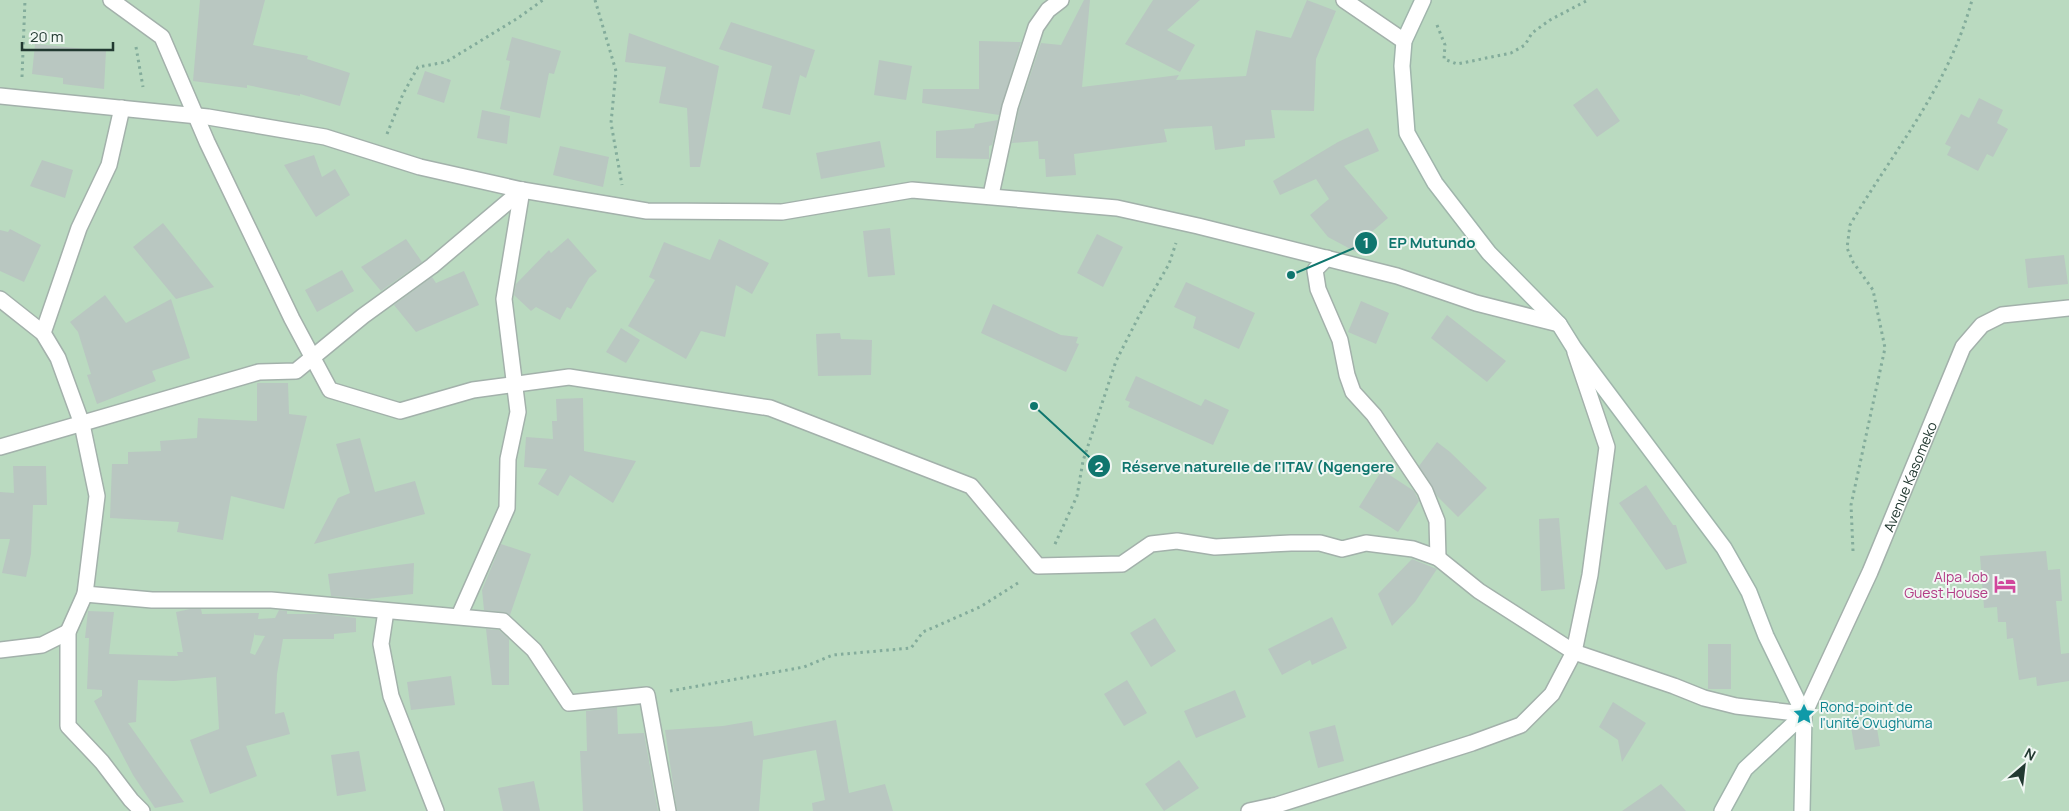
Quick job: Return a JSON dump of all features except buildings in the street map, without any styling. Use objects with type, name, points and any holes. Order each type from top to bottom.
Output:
[{"type":"street","points":[[110,0],[162,37],[195,115],[292,319],[330,390],[400,411],[473,390],[569,377],[770,408],[971,486],[1038,566],[1122,564],[1151,544],[1177,541],[1215,547],[1320,543],[1342,549],[1373,544],[1413,549],[1438,558],[1479,591],[1574,652],[1704,698],[1736,706],[1804,714]]},
{"type":"street","points":[[992,196],[1010,107],[1036,27],[1048,10],[1061,0]]},
{"type":"street","points":[[1344,0],[1404,41]]},
{"type":"street","points":[[1423,0],[1404,41],[1402,66],[1407,133],[1435,183],[1489,253],[1559,324],[1574,348],[1724,548],[1749,592],[1766,636],[1804,714],[1802,811]]},
{"type":"street","points":[[0,96],[21,96],[195,115],[325,136],[420,167],[522,190],[647,212],[782,212],[912,190],[1117,208],[1173,220],[1397,276],[1476,302],[1559,324]]},
{"type":"street","points":[[42,333],[79,228],[109,165],[122,108]]},
{"type":"street","points":[[0,447],[259,372],[296,371],[363,316],[432,266],[522,190]]},
{"type":"street","points":[[460,616],[507,508],[508,459],[518,412],[504,299],[522,190]]},
{"type":"street","points":[[1327,258],[1316,270],[1318,289],[1340,340],[1353,392],[1374,415],[1425,491],[1437,521],[1438,558]]},
{"type":"street","points":[[0,299],[42,333],[58,358],[82,424],[97,496],[85,594],[68,632],[68,726],[102,762],[131,800],[142,811]]},
{"type":"street","name":"Avenue Kasomeko","points":[[1804,714],[1864,582],[1963,347],[1982,325],[2002,315],[2069,308]]},
{"type":"street","points":[[1249,811],[1277,805],[1472,743],[1521,725],[1552,694],[1574,652],[1590,575],[1607,447],[1574,348]]},
{"type":"street","points":[[85,594],[152,600],[271,600],[503,621],[534,650],[569,703],[647,695],[668,811]]},
{"type":"street","points":[[386,611],[381,644],[391,696],[436,811]]},
{"type":"street","points":[[0,650],[42,645],[68,632]]},
{"type":"street","points":[[1722,811],[1745,770],[1804,714]]},
{"type":"path","points":[[21,96],[25,0]]},
{"type":"path","points":[[379,153],[403,94],[418,67],[446,62],[518,18],[542,0]]},
{"type":"path","points":[[595,0],[616,71],[612,123],[622,176],[624,208]]},
{"type":"path","points":[[1435,18],[1445,45],[1444,59],[1457,64],[1511,54],[1525,45],[1532,33],[1550,20],[1588,0]]},
{"type":"path","points":[[1864,582],[1852,550],[1852,505],[1885,348],[1874,290],[1853,262],[1847,248],[1850,225],[1938,87],[1963,34],[1972,0]]},
{"type":"path","points":[[141,22],[136,46],[147,110]]},
{"type":"path","points":[[647,695],[804,666],[833,655],[910,648],[923,632],[980,607],[1032,575],[1051,551],[1077,496],[1083,461],[1116,361],[1138,316],[1170,264],[1177,246],[1173,220]]},
{"type":"green space","points":[[0,0],[2069,0],[2069,811],[0,811]]},
{"type":"place","name":"EP Mutundo","points":[[1291,275]]},
{"type":"place","name":"Réserve naturelle de l'ITAV (Ngengere","points":[[1034,406]]},
{"type":"place","name":"Alpa Job Guest House","points":[[2005,584]]},
{"type":"place","name":"Rond-point de l'unité Ovughuma","points":[[1804,714]]}]
